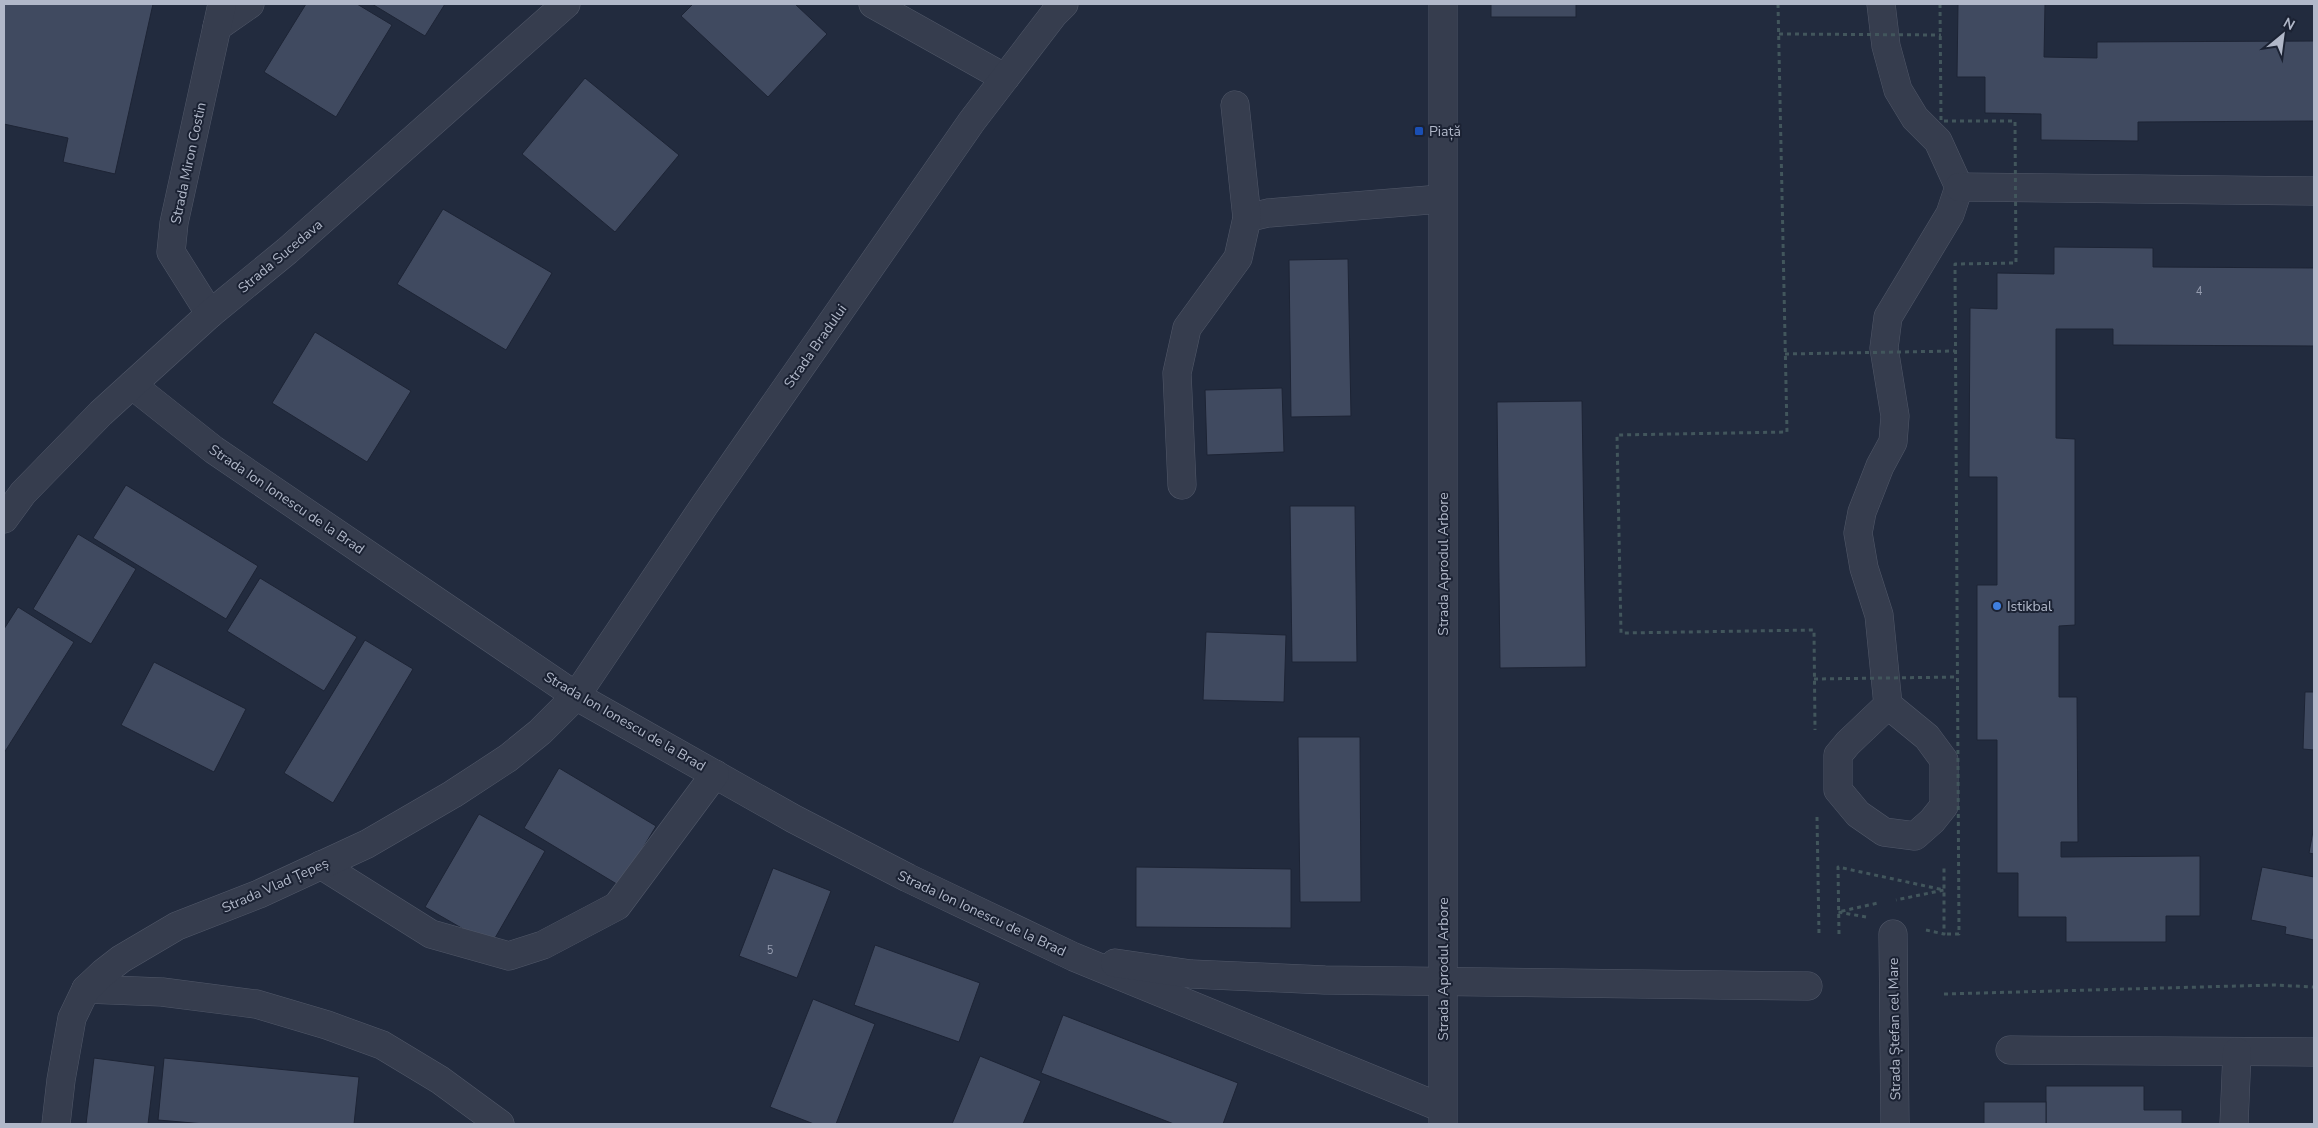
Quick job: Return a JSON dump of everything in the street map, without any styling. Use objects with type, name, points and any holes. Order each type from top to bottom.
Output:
[{"type":"street","points":[[220,15],[250,4]]},
{"type":"street","name":"Strada Sucedava","points":[[4,519],[30,487],[101,413],[210,314],[287,252],[566,4]]},
{"type":"street","points":[[873,4],[1005,78]]},
{"type":"street","name":"Strada Bradului","points":[[576,696],[706,503],[966,129],[1064,4]]},
{"type":"street","name":"Strada Aprodul Arbore","points":[[1442,1116],[1444,302],[1441,199],[1443,4]]},
{"type":"street","points":[[1881,4],[1886,46],[1898,90],[1915,118],[1938,141],[1959,187],[1950,214],[1888,317],[1884,348],[1895,416],[1893,442],[1880,466],[1862,512],[1858,533],[1864,568],[1879,615],[1888,705],[1927,737],[1944,760],[1944,806],[1932,822],[1915,836],[1884,832],[1858,814],[1838,790],[1838,755],[1888,705]]},
{"type":"street","name":"Strada Miron Costin","points":[[210,314],[171,252],[174,223],[220,15]]},
{"type":"street","points":[[1182,485],[1177,374],[1187,328],[1238,258],[1247,218],[1235,105]]},
{"type":"street","points":[[1959,187],[2314,191]]},
{"type":"street","points":[[1247,218],[1268,213],[1441,199]]},
{"type":"street","name":"Strada Ion Ionescu de la Brad","points":[[132,385],[214,450],[576,696],[715,774],[908,878],[1074,957],[1442,1116]]},
{"type":"street","name":"Strada Vlad Țepeș","points":[[56,1124],[72,1018],[86,989],[120,959],[177,926],[259,894],[366,844],[453,794],[508,758],[576,696]]},
{"type":"street","points":[[321,865],[431,934],[509,956],[543,945],[617,906],[715,774]]},
{"type":"street","name":"Strada Ștefan cel Mare","points":[[1893,934],[1895,1124]]},
{"type":"street","name":"Strada Ion Ionescu de la Brad","points":[[1074,957],[1191,974],[1325,980],[1808,986]]},
{"type":"street","points":[[86,989],[162,992],[256,1004],[327,1024],[382,1045],[440,1080],[500,1124]]},
{"type":"street","points":[[2010,1050],[2314,1052]]},
{"type":"street","points":[[2234,1124],[2237,1052]]},
{"type":"path","points":[[1778,4],[1787,432],[1617,435],[1621,633],[1814,630],[1816,738]]},
{"type":"path","points":[[1940,4],[1941,121],[2015,121],[2016,263],[1955,264],[1959,934],[1944,934],[1944,868]]},
{"type":"path","points":[[1779,34],[1940,35]]},
{"type":"path","points":[[1785,354],[1956,351]]},
{"type":"path","points":[[1814,679],[1957,677]]},
{"type":"path","points":[[1817,816],[1819,934]]},
{"type":"path","points":[[1838,868],[1838,934]]},
{"type":"path","points":[[1944,994],[2274,985],[2314,987]]},
{"type":"building","points":[[4,4],[153,4],[115,174],[63,162],[68,138],[4,124]]},
{"type":"building","points":[[306,4],[357,4],[392,25],[336,117],[264,72]]},
{"type":"building","points":[[372,4],[445,4],[425,36]]},
{"type":"building","points":[[693,4],[795,4],[827,34],[768,97],[681,16]]},
{"type":"building","points":[[1491,4],[1576,4],[1576,17],[1491,17]]},
{"type":"building","points":[[1958,4],[2045,4],[2044,57],[2097,58],[2097,42],[2314,41],[2314,121],[2138,122],[2138,141],[2041,140],[2041,114],[1985,113],[1985,77],[1957,77]]},
{"type":"building","points":[[585,78],[679,155],[615,232],[522,154]]},
{"type":"building","points":[[443,209],[552,273],[506,350],[397,284]]},
{"type":"building","points":[[2054,247],[2153,248],[2153,267],[2314,268],[2314,346],[2113,345],[2113,329],[2056,329],[2056,438],[2075,439],[2075,625],[2059,626],[2059,697],[2077,697],[2078,842],[2061,842],[2061,857],[2200,856],[2200,916],[2166,916],[2166,942],[2066,942],[2066,917],[2018,917],[2018,873],[1997,873],[1997,740],[1977,740],[1977,585],[1997,585],[1997,477],[1969,477],[1970,308],[1997,309],[1997,273],[2054,274]]},
{"type":"building","points":[[1348,259],[1351,416],[1291,417],[1289,260]]},
{"type":"building","points":[[315,332],[411,391],[367,462],[272,403]]},
{"type":"building","points":[[1282,388],[1284,452],[1207,455],[1205,390]]},
{"type":"building","points":[[1582,401],[1586,667],[1500,668],[1497,402]]},
{"type":"building","points":[[126,485],[258,566],[226,619],[93,538]]},
{"type":"building","points":[[1290,506],[1355,506],[1357,662],[1292,662]]},
{"type":"building","points":[[78,534],[136,569],[91,644],[33,609]]},
{"type":"building","points":[[260,578],[357,637],[324,691],[227,631]]},
{"type":"building","points":[[18,607],[74,642],[4,753],[4,629]]},
{"type":"building","points":[[1206,632],[1286,635],[1284,702],[1203,700]]},
{"type":"building","points":[[365,640],[413,669],[333,803],[284,773]]},
{"type":"building","points":[[154,662],[246,709],[214,772],[121,725]]},
{"type":"building","points":[[2305,692],[2314,692],[2314,750],[2303,749]]},
{"type":"building","points":[[1298,737],[1360,737],[1361,902],[1300,902]]},
{"type":"building","points":[[559,768],[656,826],[620,886],[524,828]]},
{"type":"building","points":[[479,814],[545,851],[491,945],[425,907]]},
{"type":"building","points":[[2314,826],[2314,854],[2309,853]]},
{"type":"building","points":[[1136,867],[1291,869],[1291,928],[1136,927]]},
{"type":"building","points":[[2262,867],[2314,877],[2314,940],[2285,934],[2286,927],[2251,920]]},
{"type":"building","points":[[773,868],[831,891],[797,978],[739,956]]},
{"type":"building","points":[[875,945],[980,983],[959,1042],[854,1005]]},
{"type":"building","points":[[813,999],[875,1024],[836,1124],[814,1124],[770,1107]]},
{"type":"building","points":[[1063,1015],[1238,1083],[1223,1124],[1174,1124],[1041,1073]]},
{"type":"building","points":[[980,1056],[1041,1081],[1023,1124],[952,1124]]},
{"type":"building","points":[[94,1058],[155,1066],[148,1124],[86,1124]]},
{"type":"building","points":[[164,1058],[359,1077],[354,1124],[205,1124],[158,1120]]},
{"type":"building","points":[[2046,1086],[2144,1086],[2144,1110],[2182,1110],[2182,1124],[2046,1124]]},
{"type":"building","points":[[1984,1102],[2046,1102],[2046,1124],[1984,1124]]},
{"type":"place","name":"Piață","points":[[1419,131]]},
{"type":"place","name":"Istikbal","points":[[1997,606]]}]
